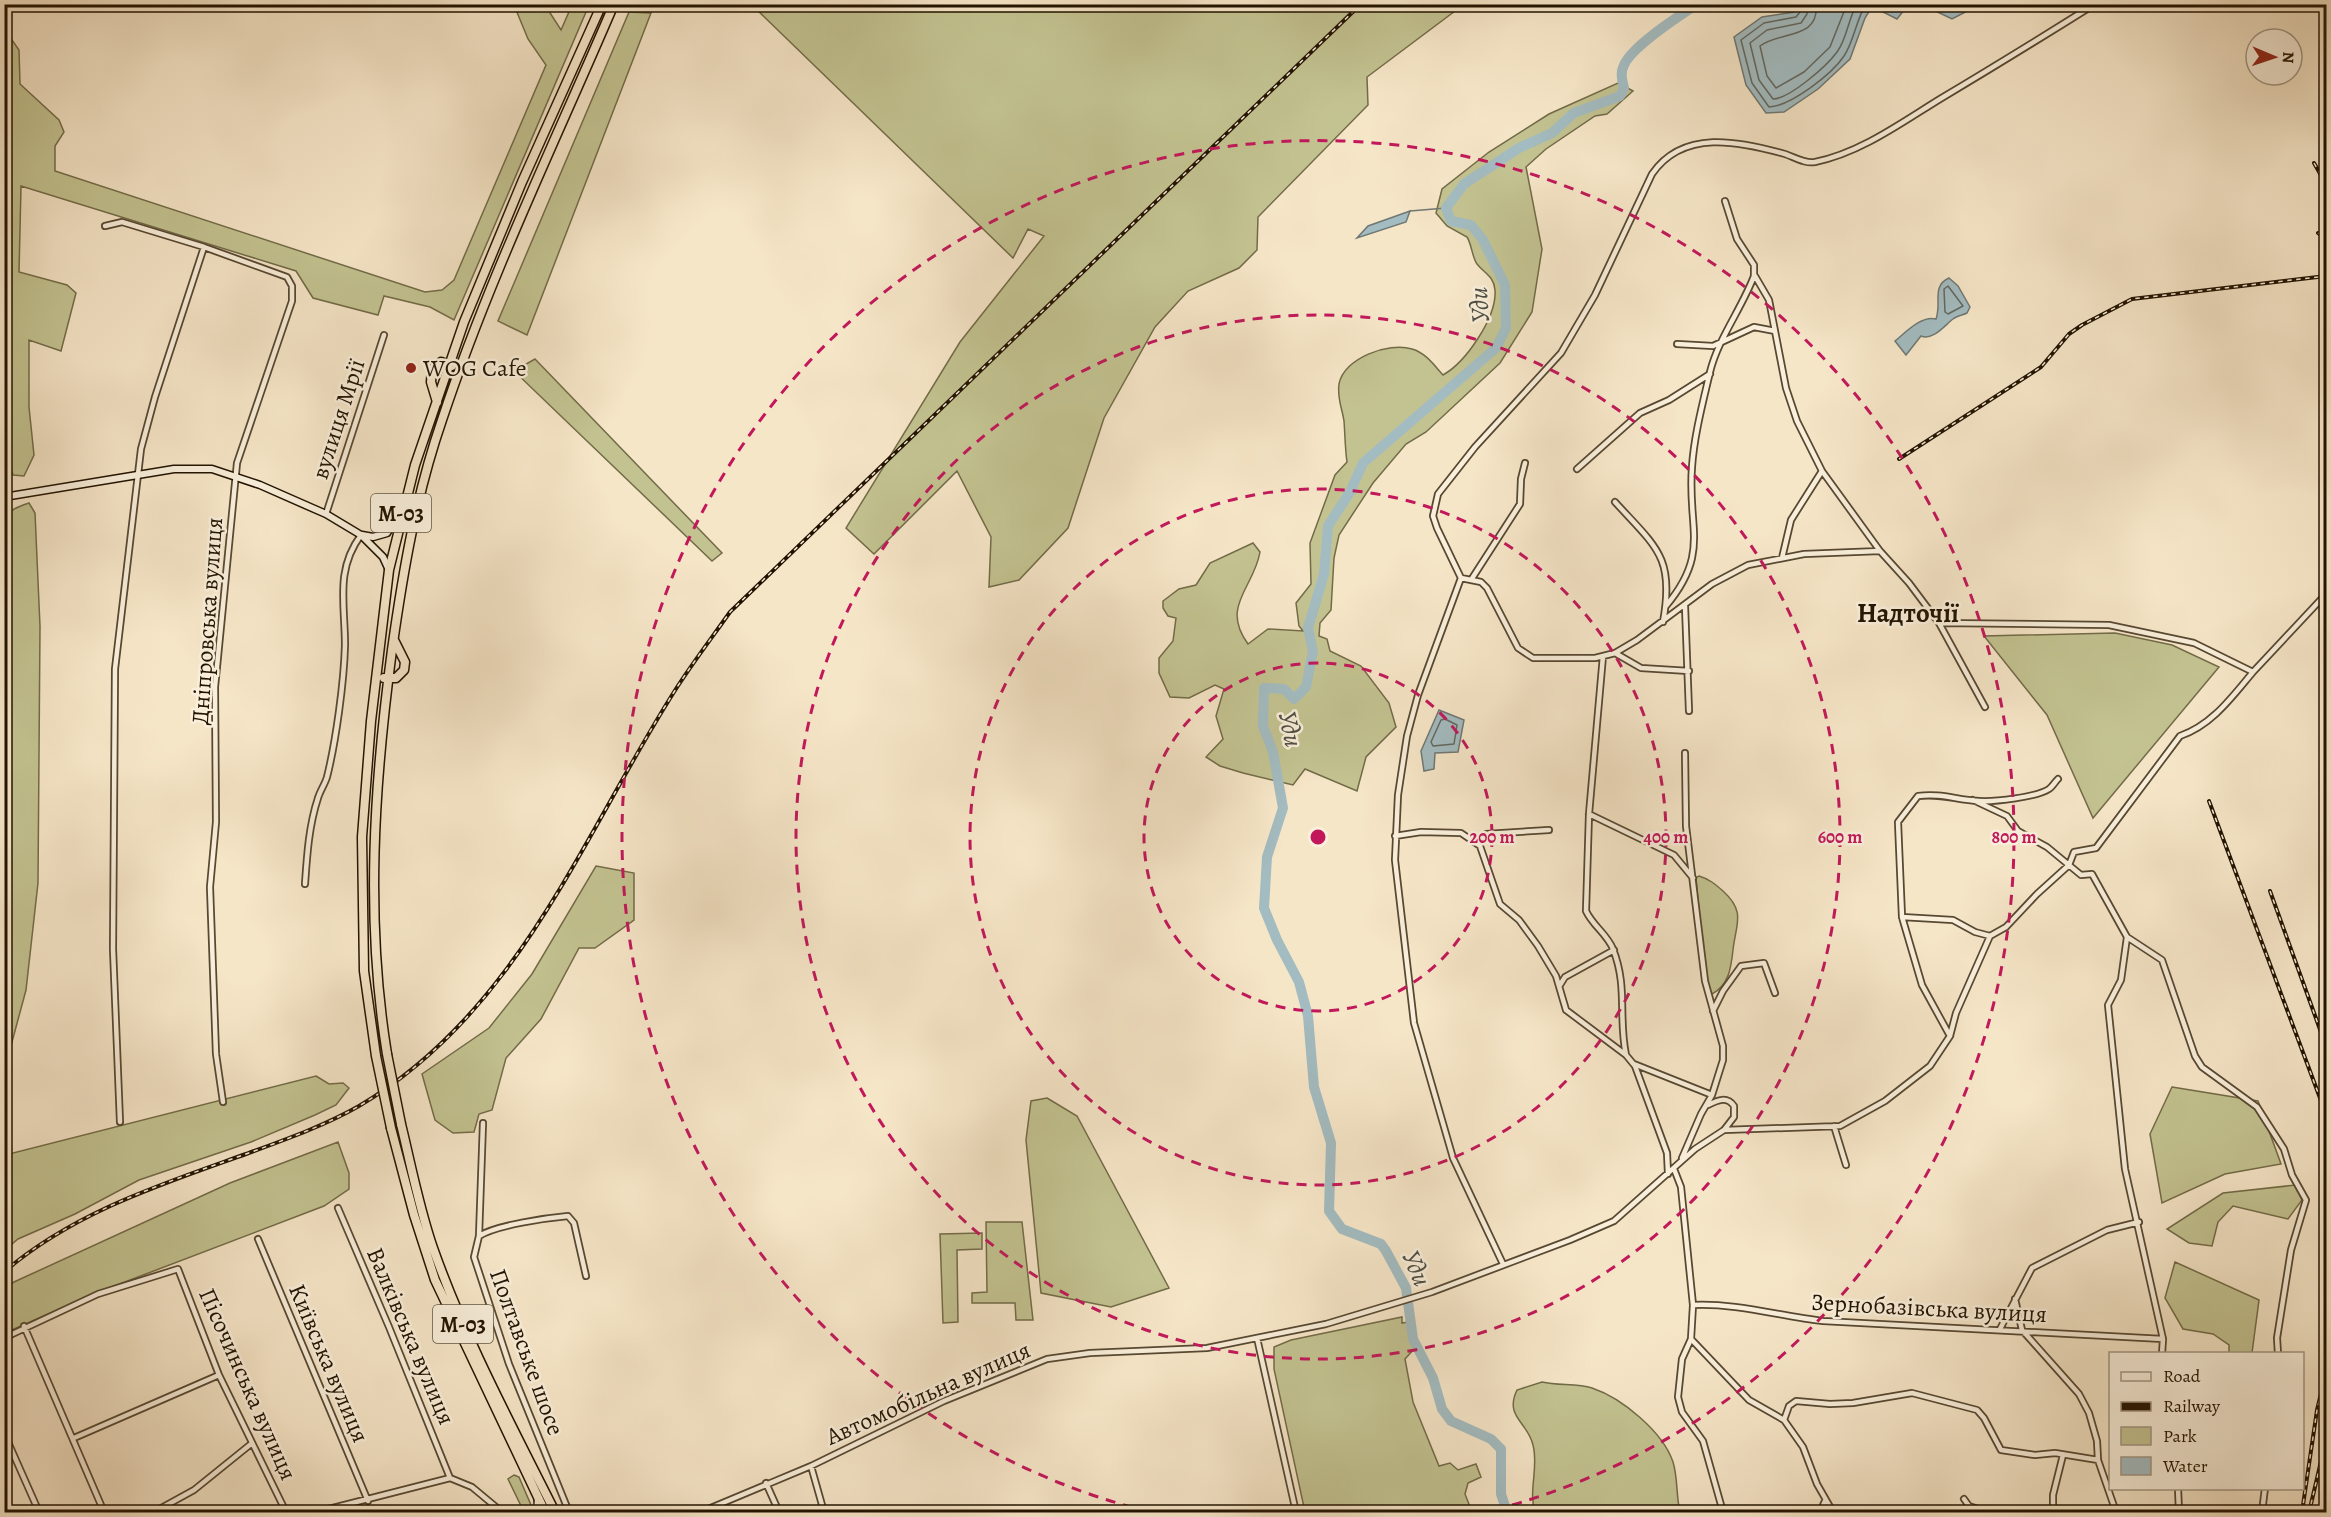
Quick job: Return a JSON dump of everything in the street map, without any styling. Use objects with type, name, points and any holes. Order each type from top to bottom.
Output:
[{"type":"highway","name":"М-03","points":[[545,1512],[435,1280],[414,1215],[391,1128],[376,1056],[364,971],[362,883],[368,761],[376,672],[389,570],[402,509],[464,322],[522,182],[602,4]]},
{"type":"highway","name":"М-03","points":[[555,1512],[470,1338],[443,1276],[422,1214],[387,1054],[376,972],[373,884],[379,762],[388,679],[414,517],[441,422],[476,327],[614,4]]},
{"type":"highway","points":[[437,402],[431,382],[432,369],[441,362],[450,364],[456,379]]},
{"type":"highway","points":[[376,672],[380,677],[388,679],[401,675],[404,670],[405,662],[394,640]]},
{"type":"street","points":[[1503,1264],[1453,1158],[1414,1023],[1400,909],[1395,836],[1398,795],[1407,736],[1418,696],[1461,578],[1435,522],[1438,494],[1475,447],[1561,353],[1584,317],[1633,212],[1661,161],[1684,147],[1714,141],[1785,154],[1811,163],[1833,158],[1898,125],[2095,4]]},
{"type":"street","points":[[1725,201],[1737,239],[1754,265],[1755,276],[1769,300],[1786,388],[1797,421],[1822,471],[1880,550],[1909,583],[1939,623],[1985,707]]},
{"type":"street","name":"Дніпровська вулиця","points":[[105,226],[122,222],[204,247],[287,277],[292,286],[292,301],[237,463],[215,687],[216,822],[210,886],[216,1054],[223,1102]]},
{"type":"street","points":[[120,1122],[113,949],[115,669],[141,449],[155,397],[204,247]]},
{"type":"street","points":[[1666,606],[1683,586],[1695,554],[1691,507],[1692,465],[1710,374],[1755,276]]},
{"type":"street","points":[[1677,344],[1713,346],[1754,327],[1775,331]]},
{"type":"street","name":"вулиця Мрії","points":[[326,514],[384,335]]},
{"type":"street","points":[[1577,469],[1640,413],[1669,400],[1710,374]]},
{"type":"street","points":[[1471,580],[1520,504],[1521,479],[1525,463]]},
{"type":"street","points":[[4,497],[194,467],[212,469],[237,476],[326,514],[361,535],[383,557],[389,570]]},
{"type":"street","points":[[1782,558],[1791,520],[1822,471]]},
{"type":"street","points":[[1615,502],[1662,556],[1666,570],[1664,622]]},
{"type":"street","points":[[361,535],[373,537],[387,533],[402,509]]},
{"type":"street","points":[[305,884],[307,848],[318,798],[326,780],[332,751],[345,648],[342,576],[349,551],[361,535]]},
{"type":"street","points":[[1461,578],[1481,582],[1487,588],[1518,648],[1533,658],[1603,656],[1615,653],[1664,622],[1712,584],[1748,565],[1804,554],[1880,550]]},
{"type":"street","points":[[1724,1130],[1840,1126],[1894,1094],[1930,1066],[1950,1036],[1956,1013],[1990,936],[2006,927],[2069,865],[2074,852],[2096,848],[2180,736],[2194,731],[2224,708],[2253,672],[2326,594]]},
{"type":"street","points":[[1684,606],[1689,671],[1689,711]]},
{"type":"street","points":[[1939,623],[2109,626],[2194,643],[2253,672]]},
{"type":"street","points":[[1615,653],[1641,668],[1689,671]]},
{"type":"street","points":[[1603,656],[1589,814],[1586,911],[1607,936],[1614,950],[1623,982],[1621,1032],[1626,1054]]},
{"type":"street","points":[[1681,1161],[1701,1114],[1708,1105],[1723,1060],[1723,1047],[1706,981],[1685,807],[1685,753]]},
{"type":"street","points":[[1950,1036],[1922,985],[1902,917],[1898,822],[1918,796],[1945,794],[1973,800],[1995,800],[2048,790],[2058,779]]},
{"type":"street","points":[[1973,800],[2007,816],[2018,831],[2047,847],[2081,875],[2092,874],[2127,937],[2162,960],[2195,1056],[2202,1066],[2257,1107],[2284,1149],[2292,1175],[2306,1200],[2304,1214],[2291,1250],[2277,1338],[2278,1352]]},
{"type":"street","points":[[1589,814],[1674,855],[1694,880]]},
{"type":"street","points":[[1474,842],[1486,834],[1549,830]]},
{"type":"street","points":[[1395,836],[1421,831],[1461,833],[1480,846],[1500,904],[1530,934],[1560,986],[1561,1000],[1566,1010],[1626,1054],[1634,1064],[1667,1153],[1668,1174]]},
{"type":"street","points":[[1902,917],[1953,920],[1976,932],[1990,936]]},
{"type":"street","points":[[2127,937],[2121,980],[2108,1005],[2125,1169],[2139,1222],[2163,1339],[2162,1352]]},
{"type":"street","points":[[1560,986],[1565,977],[1614,950]]},
{"type":"street","points":[[1713,1011],[1723,990],[1741,966],[1764,963],[1775,993]]},
{"type":"street","points":[[1634,1064],[1712,1095]]},
{"type":"street","points":[[1681,1161],[1724,1130],[1734,1116],[1734,1106],[1723,1099],[1708,1105]]},
{"type":"street","name":"Полтавське шосе","points":[[483,1124],[479,1236],[474,1257],[509,1364],[569,1512]]},
{"type":"street","points":[[1834,1126],[1846,1165]]},
{"type":"street","name":"Автомобільна вулиця","points":[[701,1512],[811,1466],[944,1401],[1047,1359],[1090,1353],[1207,1348],[1380,1310],[1432,1292],[1614,1221],[1681,1161]]},
{"type":"street","points":[[1674,1169],[1681,1187],[1694,1305],[1691,1339],[1682,1359],[1680,1406],[1703,1441],[1723,1512]]},
{"type":"street","name":"Валківська вулиця","points":[[338,1208],[450,1478]]},
{"type":"street","points":[[479,1236],[492,1230],[547,1218],[568,1216],[574,1223],[586,1276]]},
{"type":"street","points":[[2000,1329],[2032,1268],[2108,1230],[2139,1222]]},
{"type":"street","name":"Київська вулиця","points":[[258,1239],[368,1501]]},
{"type":"street","name":"Пісочинська вулиця","points":[[24,1326],[98,1294],[178,1269],[219,1375],[286,1512]]},
{"type":"street","points":[[2015,1299],[2022,1329],[2079,1394],[2089,1413],[2097,1441],[2098,1460],[2116,1512]]},
{"type":"street","name":"Зернобазівська вулиця","points":[[1694,1305],[1736,1306],[1783,1316],[1823,1321],[2022,1329],[2084,1336],[2163,1339]]},
{"type":"street","points":[[4,1338],[24,1326],[104,1512]]},
{"type":"street","points":[[1257,1338],[1296,1512]]},
{"type":"street","points":[[1691,1339],[1749,1400],[1784,1419],[1803,1447],[1825,1501],[1833,1512]]},
{"type":"street","points":[[74,1438],[219,1375]]},
{"type":"street","points":[[1784,1419],[1789,1406],[1796,1401],[1830,1404],[1853,1403],[1912,1393],[1977,1410],[1984,1418],[2001,1450],[2098,1460]]},
{"type":"street","points":[[4,1433],[39,1512]]},
{"type":"street","points":[[154,1512],[194,1490],[251,1444]]},
{"type":"street","points":[[4,1449],[12,1452]]},
{"type":"street","points":[[2051,1511],[2063,1455]]},
{"type":"street","name":"Автомобільна вулиця","points":[[811,1466],[824,1512]]},
{"type":"street","points":[[317,1512],[342,1510],[450,1478],[472,1487],[502,1512]]},
{"type":"street","points":[[766,1483],[778,1512]]},
{"type":"street","points":[[2178,1490],[2179,1512]]},
{"type":"street","points":[[2261,1510],[2263,1490]]},
{"type":"street","points":[[536,1494],[537,1512]]},
{"type":"street","points":[[1964,1499],[1969,1506],[1988,1512]]},
{"type":"street","points":[[1820,1512],[1825,1501]]},
{"type":"green space","points":[[514,5],[545,5],[561,30],[572,5],[589,5],[454,320],[430,307],[384,296],[378,315],[313,298],[296,271],[21,186],[19,272],[67,285],[76,293],[61,351],[29,340],[29,407],[34,455],[24,476],[13,475],[4,449],[5,30],[19,50],[20,84],[59,120],[64,132],[55,146],[55,171],[425,292],[442,290],[454,280],[546,65],[528,39]]},
{"type":"green space","points":[[752,5],[1463,5],[1367,77],[1368,105],[1258,217],[1257,250],[1239,268],[1188,291],[1155,327],[1104,418],[1068,528],[1019,580],[989,587],[991,537],[957,471],[874,554],[846,528],[960,342],[1044,236],[1028,229],[1013,258]]},
{"type":"green space","points":[[629,12],[651,13],[527,335],[498,321]]},
{"type":"green space","points":[[1618,83],[1633,91],[1607,114],[1595,116],[1546,149],[1526,167],[1542,249],[1532,312],[1500,363],[1426,432],[1406,444],[1373,483],[1339,535],[1334,558],[1331,610],[1320,623],[1319,636],[1327,639],[1330,651],[1361,666],[1389,703],[1396,727],[1366,757],[1357,791],[1305,769],[1293,785],[1220,766],[1206,757],[1223,739],[1216,716],[1224,689],[1215,685],[1189,698],[1170,697],[1159,673],[1159,658],[1173,641],[1176,618],[1168,616],[1163,608],[1163,601],[1179,589],[1196,585],[1210,563],[1253,543],[1260,552],[1257,565],[1238,608],[1237,619],[1240,631],[1248,644],[1268,629],[1303,631],[1299,626],[1296,603],[1311,584],[1310,543],[1335,475],[1347,462],[1344,421],[1339,394],[1339,384],[1343,375],[1349,367],[1368,354],[1402,347],[1421,353],[1443,375],[1470,350],[1491,313],[1495,290],[1493,281],[1475,261],[1467,237],[1447,226],[1436,213],[1442,189],[1489,152],[1549,114]]},
{"type":"green space","points":[[535,359],[722,553],[712,561],[514,371]]},
{"type":"green space","points":[[29,503],[35,513],[40,626],[38,883],[26,990],[5,1068],[4,522],[11,512]]},
{"type":"green space","points":[[2115,633],[2172,645],[2219,667],[2093,818],[2047,715],[1984,636]]},
{"type":"green space","points":[[596,866],[634,873],[634,920],[595,948],[579,948],[541,1019],[506,1058],[492,1110],[479,1114],[474,1132],[453,1133],[435,1120],[422,1074],[489,1028],[532,974]]},
{"type":"green space","points":[[1699,876],[1712,882],[1730,898],[1735,905],[1738,918],[1726,981],[1712,994],[1709,993],[1705,977],[1696,878]]},
{"type":"green space","points":[[316,1076],[329,1084],[343,1083],[349,1088],[336,1105],[251,1142],[139,1180],[75,1214],[18,1239],[5,1250],[5,1155]]},
{"type":"green space","points":[[2172,1087],[2258,1101],[2281,1164],[2225,1174],[2162,1203],[2150,1134]]},
{"type":"green space","points":[[1047,1098],[1077,1116],[1169,1288],[1111,1307],[1041,1293],[1026,1140],[1031,1101]]},
{"type":"green space","points":[[338,1142],[349,1173],[349,1189],[324,1206],[96,1293],[5,1333],[5,1289],[14,1282],[230,1183]]},
{"type":"green space","points":[[2296,1185],[2302,1200],[2288,1219],[2233,1206],[2218,1222],[2212,1246],[2189,1243],[2167,1229],[2223,1193]]},
{"type":"green space","points":[[986,1222],[1022,1222],[1033,1320],[1016,1320],[1015,1303],[972,1303],[972,1293],[987,1292]]},
{"type":"green space","points":[[982,1233],[982,1249],[957,1250],[958,1322],[943,1323],[940,1234]]},
{"type":"green space","points":[[2175,1262],[2259,1300],[2252,1352],[2229,1352],[2229,1345],[2213,1334],[2183,1329],[2165,1298]]},
{"type":"green space","points":[[1402,1317],[1402,1323],[1408,1322],[1415,1348],[1405,1359],[1413,1402],[1439,1466],[1450,1463],[1458,1470],[1476,1464],[1481,1477],[1468,1483],[1465,1494],[1472,1512],[1305,1512],[1274,1369],[1274,1347],[1291,1340]]},
{"type":"green space","points":[[1542,1382],[1592,1388],[1604,1393],[1628,1408],[1651,1428],[1673,1462],[1680,1512],[1535,1512],[1533,1496],[1535,1453],[1530,1437],[1513,1407],[1517,1390]]},
{"type":"green space","points":[[514,1475],[519,1477],[534,1512],[524,1512],[508,1479]]},
{"type":"water","points":[[1882,4],[1908,5],[1897,19],[1883,12]]},
{"type":"water","points":[[1793,5],[1873,5],[1865,18],[1850,59],[1818,89],[1784,112],[1766,113],[1746,85],[1734,37],[1762,17],[1794,12]]},
{"type":"water","points":[[1923,5],[1979,5],[1952,19]]},
{"type":"water","points":[[1410,211],[1406,222],[1357,238],[1368,226]]},
{"type":"water","points":[[1949,278],[1958,286],[1970,307],[1967,313],[1956,317],[1930,336],[1921,336],[1906,355],[1895,341],[1925,319],[1936,319],[1940,286]]},
{"type":"water","points":[[1439,710],[1464,720],[1458,752],[1435,753],[1434,769],[1424,771],[1421,751]]},
{"type":"waterway","name":"Уди","points":[[1507,1512],[1501,1494],[1501,1449],[1491,1439],[1451,1421],[1442,1409],[1433,1378],[1413,1339],[1406,1288],[1386,1251],[1381,1244],[1342,1229],[1329,1211],[1331,1143],[1314,1087],[1308,1016],[1299,982],[1277,940],[1264,908],[1267,857],[1283,808],[1273,752],[1263,726],[1264,688],[1284,689],[1294,699],[1306,687],[1313,651],[1308,628],[1324,574],[1328,526],[1350,492],[1363,463],[1496,348],[1506,328],[1505,285],[1483,240],[1471,225],[1451,221],[1446,208],[1464,184],[1519,148],[1552,133],[1574,113],[1620,96],[1624,88],[1622,71],[1629,57],[1657,32],[1697,4]]},
{"type":"waterway","points":[[1410,211],[1446,208]]},
{"type":"railway","points":[[4,1272],[31,1251],[89,1216],[151,1189],[332,1120],[359,1106],[414,1068],[462,1023],[504,973],[541,919],[575,863],[674,692],[730,612],[1361,4]]},
{"type":"railway","points":[[2314,163],[2326,184]]},
{"type":"railway","points":[[2318,233],[2326,239]]},
{"type":"railway","points":[[1899,459],[2041,367],[2069,334],[2082,325],[2132,299],[2326,276]]},
{"type":"railway","points":[[2209,801],[2326,1114]]},
{"type":"railway","points":[[2270,891],[2326,1046]]},
{"type":"railway","points":[[2302,1512],[2317,1410],[2326,1373]]},
{"type":"railway","points":[[2311,1504],[2326,1440]]},
{"type":"place","name":"WOG Cafe","points":[[411,368]]},
{"type":"district","name":"Надточії","points":[[1908,613]]}]
